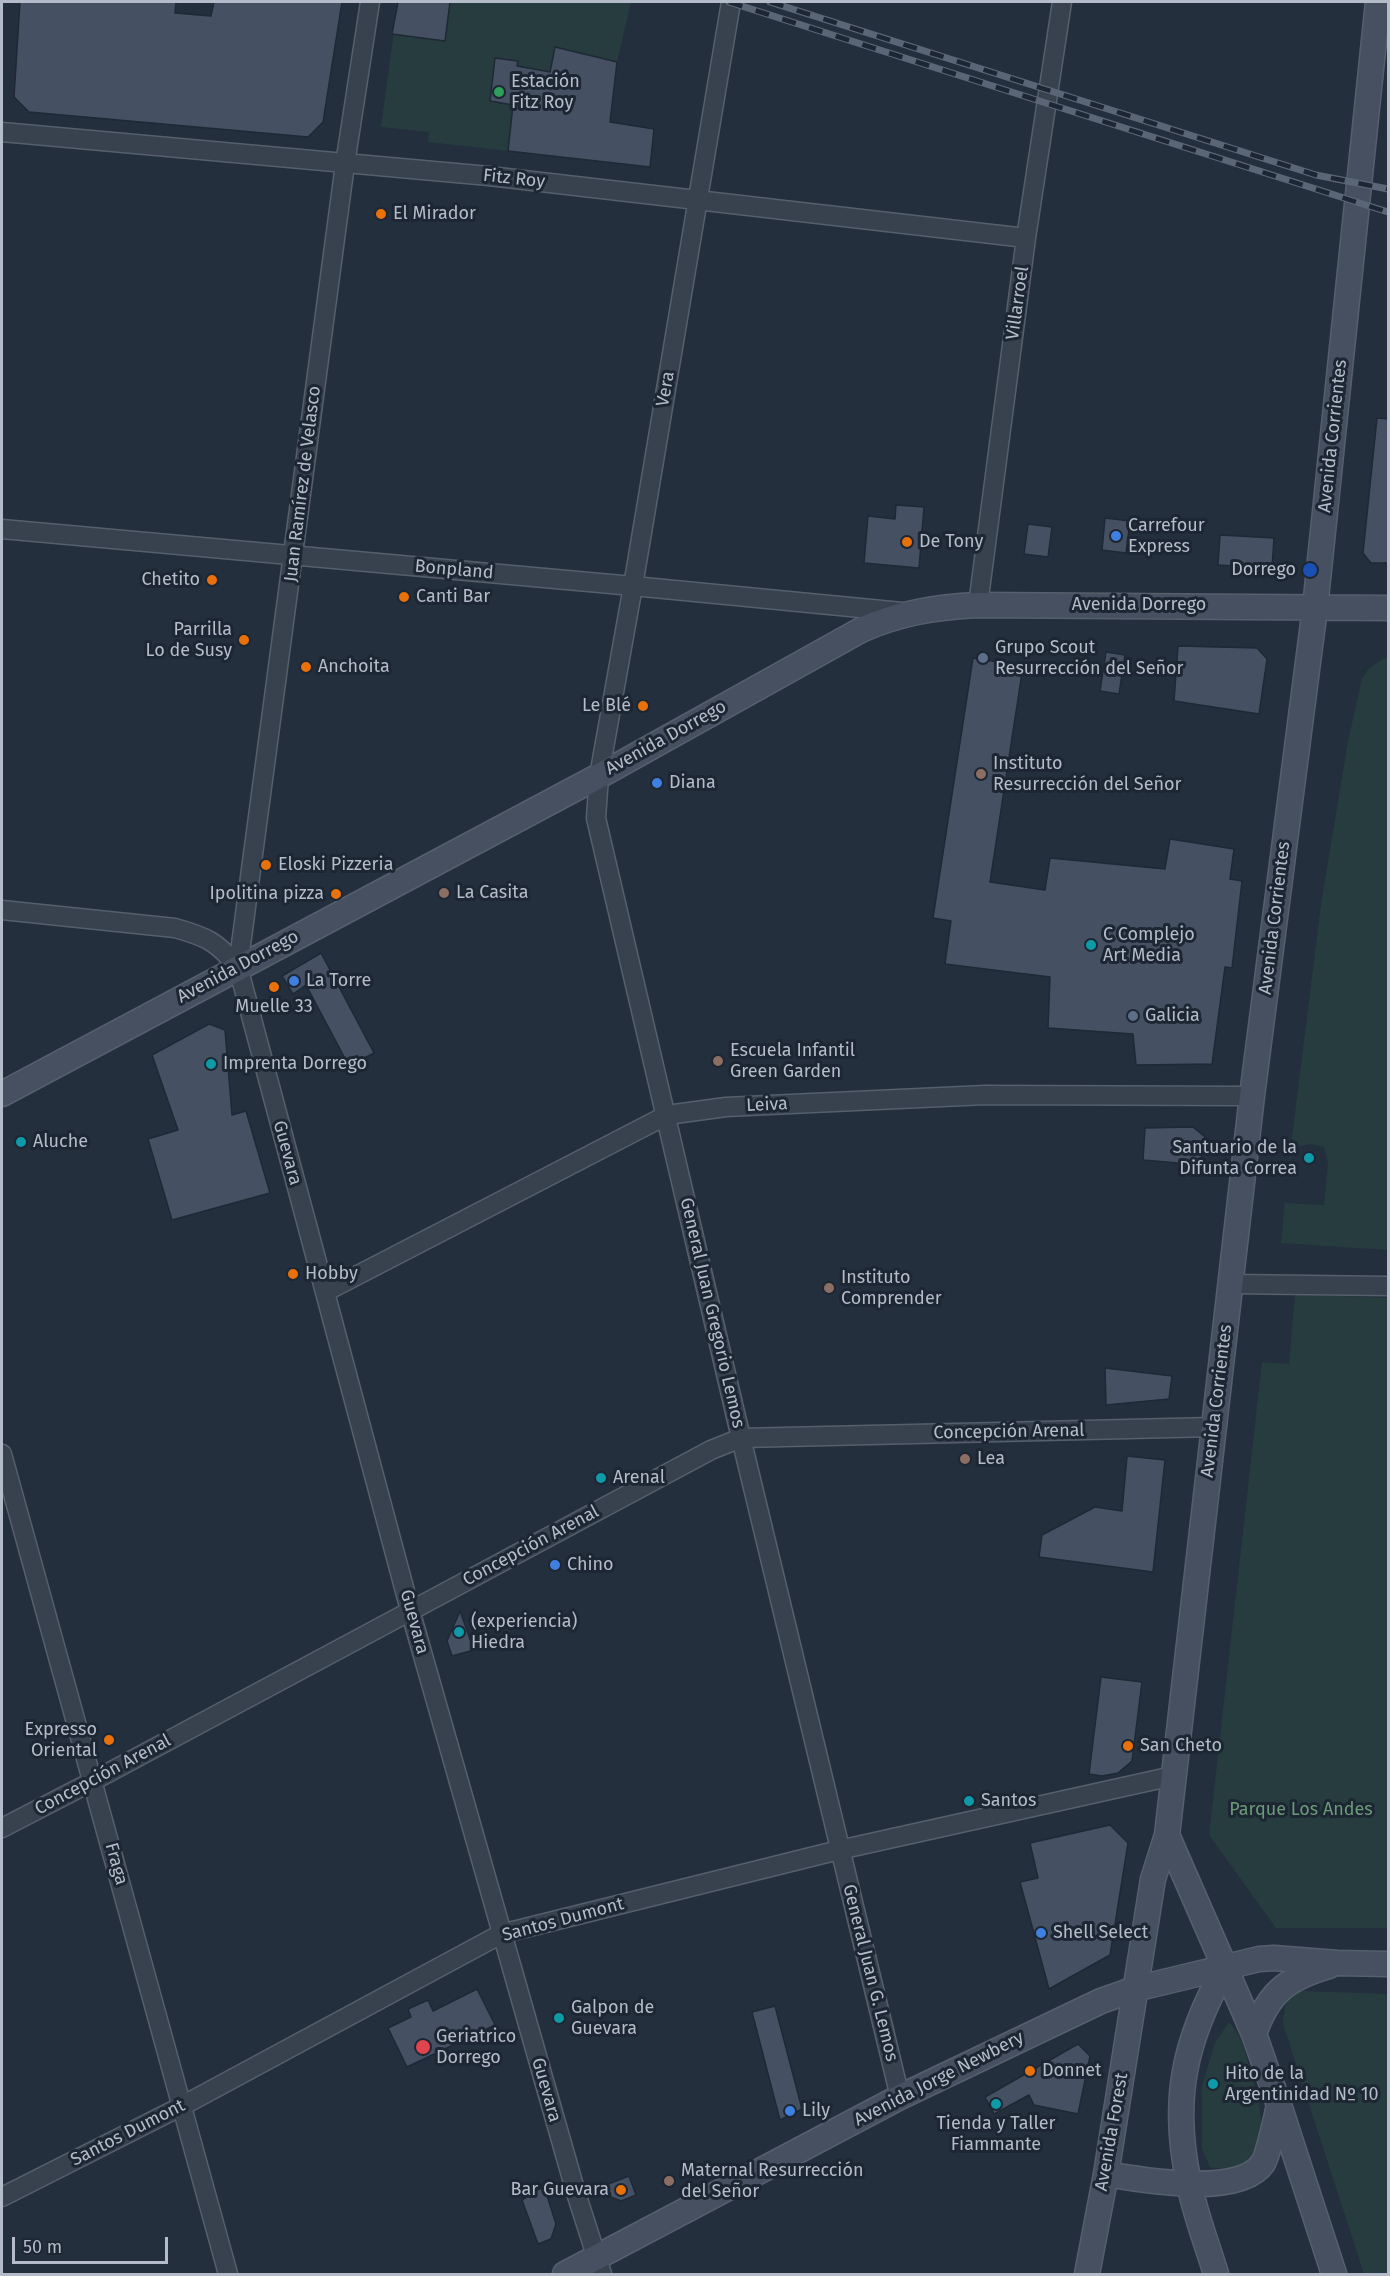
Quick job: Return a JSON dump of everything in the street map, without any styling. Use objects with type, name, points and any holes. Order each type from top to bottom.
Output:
[{"type":"main road","name":"Avenida Corrientes","points":[[1135,1989],[1153,1879],[1167,1835],[1252,1096],[1315,608],[1378,2]]},
{"type":"main road","name":"Avenida Dorrego","points":[[2,1094],[599,776],[861,630],[907,613],[930,608],[978,605],[1389,608]]},
{"type":"main road","name":"Avenida Corrientes","points":[[1167,1835],[1254,2034],[1280,2104],[1334,2274]]},
{"type":"main road","name":"Avenida Jorge Newbery","points":[[565,2274],[599,2266],[900,2097],[1082,2008],[1135,1989],[1243,1962],[1274,1958],[1337,1964],[1389,1964]]},
{"type":"main road","name":"Avenida Jorge Newbery","points":[[1254,2034],[1260,2015],[1285,1983],[1298,1976],[1337,1964]]},
{"type":"main road","points":[[1216,2274],[1189,2184],[1180,2097],[1185,2067],[1201,2014],[1226,1968]]},
{"type":"main road","name":"Avenida Forest","points":[[1087,2274],[1106,2174],[1135,1989]]},
{"type":"main road","points":[[1106,2174],[1189,2184],[1216,2184],[1233,2181],[1252,2172],[1263,2163],[1280,2104]]},
{"type":"street","name":"Juan Ramírez de Velasco","points":[[238,967],[345,164],[370,2]]},
{"type":"street","name":"Vera","points":[[599,776],[633,586],[730,2]]},
{"type":"street","name":"Villarroel","points":[[978,605],[1026,238],[1062,2]]},
{"type":"street","name":"Fitz Roy","points":[[2,132],[489,176],[1026,238]]},
{"type":"street","name":"Bonpland","points":[[2,529],[907,613]]},
{"type":"street","name":"General Juan Gregorio Lemos","points":[[599,776],[596,818],[839,1850]]},
{"type":"street","points":[[2,910],[175,928],[203,936],[221,948],[238,967]]},
{"type":"street","name":"Guevara","points":[[238,967],[410,1610],[501,1934],[599,2266]]},
{"type":"street","name":"Leiva","points":[[325,1292],[667,1115],[726,1107],[985,1095],[1252,1096]]},
{"type":"street","points":[[1231,1284],[1389,1287]]},
{"type":"street","name":"Concepción Arenal","points":[[2,1828],[711,1450],[741,1438],[1214,1428]]},
{"type":"street","name":"Fraga","points":[[2,1454],[228,2274]]},
{"type":"street","name":"Santos Dumont","points":[[2,2197],[182,2106],[501,1934],[839,1850],[1173,1776]]},
{"type":"street","name":"General Juan G. Lemos","points":[[839,1850],[900,2097]]},
{"type":"green space","name":"Estación Fitz Roy","points":[[398,2],[631,2],[617,62],[610,122],[654,129],[650,167],[428,142],[429,132],[381,127]]},
{"type":"green space","points":[[1388,656],[1388,1250],[1281,1243],[1285,1203],[1324,1205],[1328,1163],[1324,1147],[1311,1144],[1298,1146],[1289,1161],[1321,904],[1348,741],[1362,679],[1369,668]]},
{"type":"green space","name":"Parque Los Andes","points":[[1295,1294],[1388,1298],[1388,1928],[1276,1928],[1209,1835],[1262,1362],[1289,1364]]},
{"type":"green space","points":[[1302,1991],[1388,1994],[1388,2274],[1364,2274],[1283,2024],[1285,2008],[1289,2000]]},
{"type":"green space","points":[[1229,2022],[1242,2042],[1247,2057],[1260,2113],[1261,2135],[1253,2154],[1245,2162],[1228,2168],[1219,2168],[1210,2167],[1202,2149],[1202,2086],[1215,2043]]},
{"type":"building","points":[[20,2],[176,2],[175,13],[211,16],[214,2],[342,2],[323,122],[308,137],[29,112],[14,97]]},
{"type":"building","points":[[398,2],[450,2],[445,41],[392,34]]},
{"type":"building","points":[[555,47],[617,62],[610,122],[654,129],[650,167],[508,151],[513,105],[490,101],[495,58],[518,61],[517,66],[550,72]]},
{"type":"building","points":[[1377,418],[1389,419],[1389,563],[1371,563],[1363,553]]},
{"type":"building","points":[[896,505],[924,507],[919,568],[864,563],[868,516],[895,519]]},
{"type":"building","name":"Carrefour Express","points":[[1105,518],[1130,521],[1126,553],[1102,550]]},
{"type":"building","points":[[1028,524],[1052,527],[1048,557],[1024,554]]},
{"type":"building","points":[[1220,535],[1274,538],[1272,568],[1218,565]]},
{"type":"building","points":[[1178,646],[1257,648],[1267,659],[1259,714],[1174,701]]},
{"type":"building","points":[[1106,652],[1125,655],[1119,694],[1100,691]]},
{"type":"building","points":[[973,658],[1023,666],[990,882],[1045,890],[1050,858],[1165,869],[1170,839],[1234,849],[1230,879],[1242,881],[1232,968],[1225,967],[1212,1064],[1136,1065],[1133,1034],[1048,1028],[1050,977],[945,964],[951,921],[933,918]]},
{"type":"building","points":[[321,953],[374,1053],[349,1066],[306,985],[293,994],[282,976]]},
{"type":"building","points":[[209,1024],[225,1030],[232,1115],[246,1111],[270,1193],[172,1220],[148,1139],[178,1130],[152,1055]]},
{"type":"building","points":[[1193,1127],[1205,1137],[1200,1165],[1143,1160],[1145,1128]]},
{"type":"building","points":[[1105,1368],[1172,1376],[1169,1399],[1106,1405]]},
{"type":"building","points":[[1127,1456],[1165,1460],[1153,1572],[1039,1557],[1042,1535],[1095,1507],[1122,1511]]},
{"type":"building","name":"(experiencia) Hiedra","points":[[460,1611],[474,1650],[452,1656],[447,1641]]},
{"type":"building","points":[[1101,1677],[1142,1682],[1132,1761],[1118,1773],[1102,1776],[1089,1774]]},
{"type":"building","points":[[1110,1825],[1128,1843],[1110,1955],[1049,1989],[1020,1882],[1038,1878],[1030,1843]]},
{"type":"building","name":"Geriatrico Dorrego","points":[[477,1989],[495,2025],[407,2067],[388,2028],[411,2017],[408,2009],[428,2000],[433,2011]]},
{"type":"building","points":[[775,2006],[802,2109],[780,2120],[752,2012]]},
{"type":"building","points":[[1078,2044],[1090,2056],[1078,2114],[1034,2105],[1029,2095],[994,2114],[985,2097]]},
{"type":"building","name":"Bar Guevara","points":[[629,2176],[636,2195],[621,2201],[611,2197],[606,2185]]},
{"type":"building","points":[[544,2186],[556,2224],[551,2239],[538,2244],[522,2200]]},
{"type":"railway","points":[[729,2],[1388,212]]},
{"type":"railway","points":[[770,2],[1316,175],[1388,189]]},
{"type":"place","name":"Estación Fitz Roy","points":[[499,92]]},
{"type":"place","name":"El Mirador","points":[[381,214]]},
{"type":"place","name":"Carrefour Express","points":[[1116,536]]},
{"type":"place","name":"De Tony","points":[[907,542]]},
{"type":"place","name":"Dorrego","points":[[1310,570]]},
{"type":"place","name":"Chetito","points":[[212,580]]},
{"type":"place","name":"Canti Bar","points":[[404,597]]},
{"type":"place","name":"Parrilla Lo de Susy","points":[[244,640]]},
{"type":"place","name":"Grupo Scout Resurrección del Señor","points":[[983,658]]},
{"type":"place","name":"Anchoita","points":[[306,667]]},
{"type":"place","name":"Le Blé","points":[[643,706]]},
{"type":"place","name":"Instituto Resurrección del Señor","points":[[981,774]]},
{"type":"place","name":"Diana","points":[[657,783]]},
{"type":"place","name":"Eloski Pizzeria","points":[[266,865]]},
{"type":"place","name":"La Casita","points":[[444,893]]},
{"type":"place","name":"Ipolitina pizza","points":[[336,894]]},
{"type":"place","name":"C Complejo Art Media","points":[[1091,945]]},
{"type":"place","name":"La Torre","points":[[294,981]]},
{"type":"place","name":"Muelle 33","points":[[274,987]]},
{"type":"place","name":"Galicia","points":[[1133,1016]]},
{"type":"place","name":"Escuela Infantil Green Garden","points":[[718,1061]]},
{"type":"place","name":"Imprenta Dorrego","points":[[211,1064]]},
{"type":"place","name":"Aluche","points":[[21,1142]]},
{"type":"place","name":"Santuario de la Difunta Correa","points":[[1309,1158]]},
{"type":"place","name":"Hobby","points":[[293,1274]]},
{"type":"place","name":"Instituto Comprender","points":[[829,1288]]},
{"type":"place","name":"Lea","points":[[965,1459]]},
{"type":"place","name":"Arenal","points":[[601,1478]]},
{"type":"place","name":"Chino","points":[[555,1565]]},
{"type":"place","name":"(experiencia) Hiedra","points":[[459,1632]]},
{"type":"place","name":"Expresso Oriental","points":[[109,1740]]},
{"type":"place","name":"San Cheto","points":[[1128,1746]]},
{"type":"place","name":"Santos","points":[[969,1801]]},
{"type":"place","name":"Shell Select","points":[[1041,1933]]},
{"type":"place","name":"Galpon de Guevara","points":[[559,2018]]},
{"type":"place","name":"Geriatrico Dorrego","points":[[423,2047]]},
{"type":"place","name":"Donnet","points":[[1030,2071]]},
{"type":"place","name":"Hito de la Argentinidad Nº 10","points":[[1213,2084]]},
{"type":"place","name":"Tienda y Taller Fiammante","points":[[996,2104]]},
{"type":"place","name":"Lily","points":[[790,2111]]},
{"type":"place","name":"Maternal Resurrección del Señor","points":[[669,2181]]},
{"type":"place","name":"Bar Guevara","points":[[621,2190]]}]
